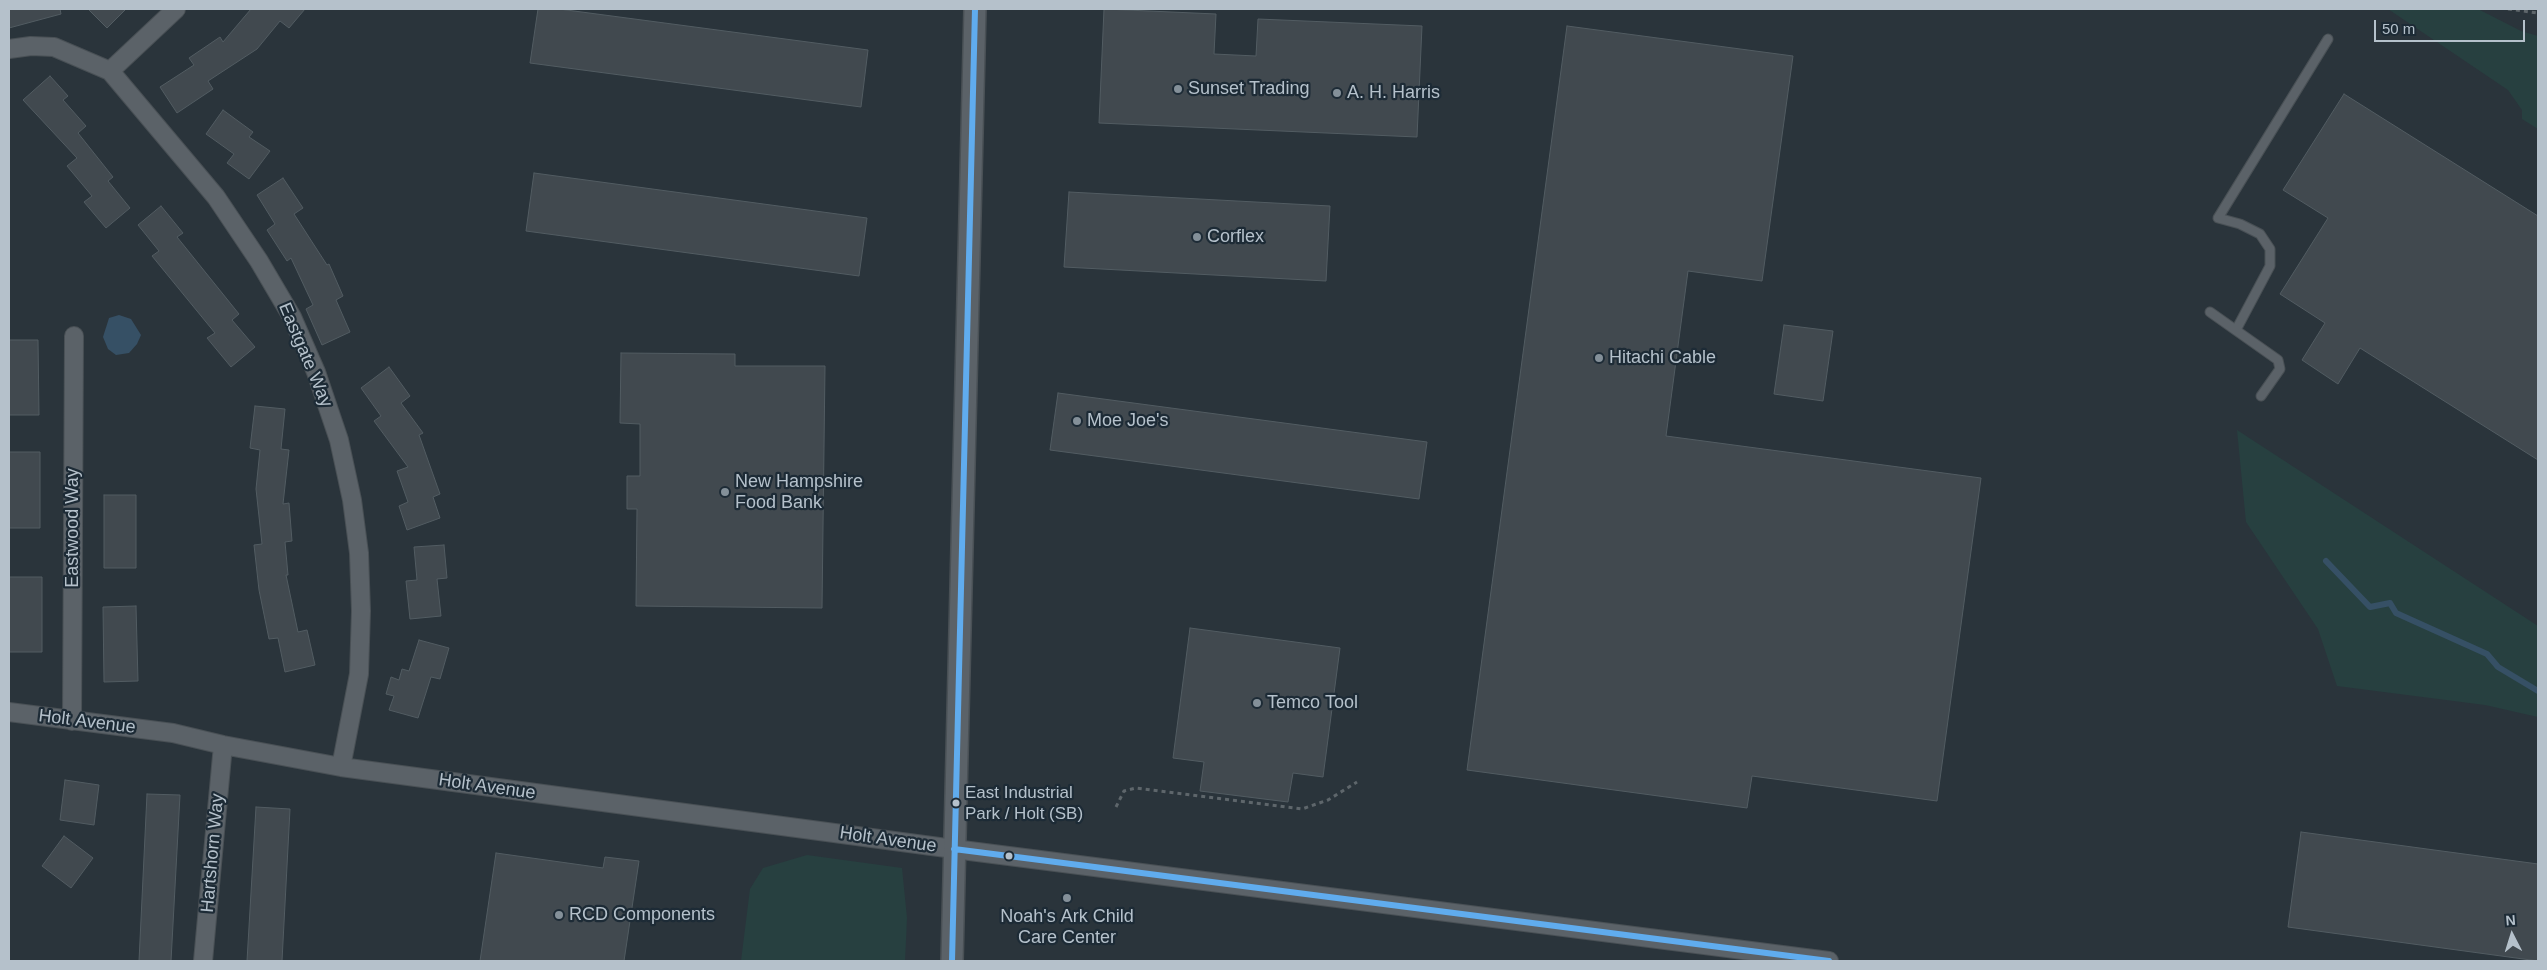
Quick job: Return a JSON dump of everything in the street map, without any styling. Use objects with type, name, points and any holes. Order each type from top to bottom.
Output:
[{"type":"street","points":[[110,71],[176,9]]},
{"type":"street","points":[[952,961],[976,9]]},
{"type":"street","name":"Eastgate Way","points":[[9,49],[31,46],[54,47],[110,71],[216,197],[259,261],[292,317],[316,372],[340,440],[352,500],[359,553],[361,610],[359,674],[341,767]]},
{"type":"street","name":"Eastwood Way","points":[[72,720],[74,336]]},
{"type":"street","name":"Holt Avenue","points":[[9,712],[173,733],[223,745],[341,767],[1739,955],[1829,961]]},
{"type":"street","name":"Hartshorn Way","points":[[204,961],[223,745]]},
{"type":"lane","points":[[2236,330],[2270,266],[2270,249],[2260,234],[2240,224],[2218,218],[2328,39]]},
{"type":"lane","points":[[2210,312],[2278,360],[2280,369],[2261,396]]},
{"type":"path","points":[[2508,9],[2538,14]]},
{"type":"path","points":[[1116,807],[1124,790],[1136,788],[1302,809],[1328,800],[1357,782]]},
{"type":"green space","points":[[2388,9],[2478,9],[2521,31],[2538,36],[2538,129],[2522,119],[2522,110],[2508,90]]},
{"type":"green space","points":[[2237,430],[2538,626],[2538,717],[2485,705],[2337,686],[2318,629],[2246,522]]},
{"type":"green space","points":[[807,855],[902,868],[907,918],[905,961],[741,961],[750,889],[763,868]]},
{"type":"water","points":[[119,315],[131,319],[141,335],[137,344],[129,353],[116,355],[108,349],[103,337],[109,318]]},
{"type":"building","points":[[9,9],[60,9],[61,14],[9,28]]},
{"type":"building","points":[[88,9],[126,9],[107,28]]},
{"type":"building","points":[[251,9],[305,9],[289,28],[280,21],[257,49],[208,81],[213,89],[177,113],[160,87],[194,65],[189,58],[220,37],[223,42]]},
{"type":"building","points":[[538,9],[559,9],[868,50],[861,107],[530,63]]},
{"type":"building","points":[[1104,9],[1216,14],[1214,54],[1256,56],[1258,19],[1422,26],[1417,137],[1099,123]]},
{"type":"building","name":"Hitachi Cable","points":[[1567,26],[1793,56],[1762,281],[1688,271],[1666,436],[1981,478],[1937,801],[1752,776],[1747,808],[1467,770]]},
{"type":"building","points":[[50,76],[68,96],[63,100],[86,126],[78,133],[113,177],[108,181],[130,208],[106,228],[84,202],[92,196],[67,166],[77,158],[23,100]]},
{"type":"building","points":[[2344,94],[2538,216],[2538,460],[2360,348],[2338,384],[2302,360],[2325,323],[2280,294],[2328,218],[2283,190]]},
{"type":"building","points":[[223,110],[253,132],[249,137],[270,151],[249,179],[227,163],[234,154],[206,134]]},
{"type":"building","points":[[534,173],[867,218],[859,276],[526,231]]},
{"type":"building","points":[[283,178],[303,208],[294,214],[327,265],[329,264],[343,296],[336,300],[350,332],[322,345],[306,309],[313,305],[291,258],[287,261],[267,230],[275,224],[257,195]]},
{"type":"building","name":"Corflex","points":[[1069,192],[1330,206],[1326,281],[1064,267]]},
{"type":"building","points":[[161,206],[183,233],[177,237],[239,314],[232,320],[255,347],[231,367],[207,338],[215,333],[152,256],[159,251],[138,225]]},
{"type":"building","points":[[1784,325],[1833,331],[1823,401],[1774,394]]},
{"type":"building","points":[[9,340],[38,340],[39,415],[9,415]]},
{"type":"building","name":"New Hampshire Food Bank","points":[[621,353],[735,354],[735,366],[825,366],[822,608],[636,606],[637,509],[627,509],[627,476],[640,476],[640,424],[620,423]]},
{"type":"building","points":[[389,367],[410,396],[401,403],[423,433],[419,435],[440,494],[433,497],[440,518],[407,530],[399,506],[408,502],[397,471],[408,467],[374,421],[381,416],[361,388]]},
{"type":"building","points":[[1058,393],[1427,442],[1419,499],[1050,450]]},
{"type":"building","points":[[255,406],[285,409],[281,449],[289,450],[283,504],[289,503],[292,541],[285,542],[288,575],[286,575],[298,632],[307,630],[315,665],[285,672],[278,638],[269,639],[259,590],[254,545],[262,544],[256,489],[260,450],[250,448]]},
{"type":"building","points":[[9,452],[40,452],[40,528],[9,528]]},
{"type":"building","points":[[104,495],[136,495],[136,568],[104,568]]},
{"type":"building","points":[[444,545],[447,578],[437,579],[441,616],[410,619],[406,581],[417,580],[414,547]]},
{"type":"building","points":[[9,577],[42,577],[42,652],[9,652]]},
{"type":"building","points":[[136,606],[138,681],[104,682],[103,607]]},
{"type":"building","name":"Temco Tool","points":[[1190,628],[1340,648],[1323,777],[1293,773],[1288,802],[1200,791],[1204,762],[1173,758]]},
{"type":"building","points":[[419,640],[449,648],[440,679],[431,677],[418,718],[389,710],[394,696],[386,694],[391,677],[399,680],[402,669],[409,671]]},
{"type":"building","points":[[65,780],[99,785],[94,825],[60,820]]},
{"type":"building","points":[[147,794],[180,795],[171,961],[139,961]]},
{"type":"building","points":[[256,807],[290,809],[282,961],[247,961]]},
{"type":"building","points":[[2301,832],[2538,864],[2538,961],[2288,927]]},
{"type":"building","points":[[64,836],[93,858],[71,888],[42,866]]},
{"type":"building","name":"RCD Components","points":[[496,853],[603,868],[605,857],[639,861],[624,961],[480,961]]},
{"type":"waterway","points":[[2326,561],[2370,607],[2390,603],[2396,613],[2487,654],[2498,667],[2538,691]]},
{"type":"transit line","points":[[952,961],[975,9]]},
{"type":"transit line","points":[[954,849],[1829,961]]},
{"type":"place","name":"Sunset Trading","points":[[1178,89]]},
{"type":"place","name":"A. H. Harris","points":[[1337,93]]},
{"type":"place","name":"Corflex","points":[[1197,237]]},
{"type":"place","name":"Hitachi Cable","points":[[1599,358]]},
{"type":"place","name":"Moe Joe's","points":[[1077,421]]},
{"type":"place","name":"New Hampshire Food Bank","points":[[725,492]]},
{"type":"place","name":"Temco Tool","points":[[1257,703]]},
{"type":"place","name":"East Industrial Park / Holt (SB)","points":[[956,803]]},
{"type":"place","name":"Noah's Ark Child Care Center","points":[[1067,898]]},
{"type":"place","name":"RCD Components","points":[[559,915]]}]
